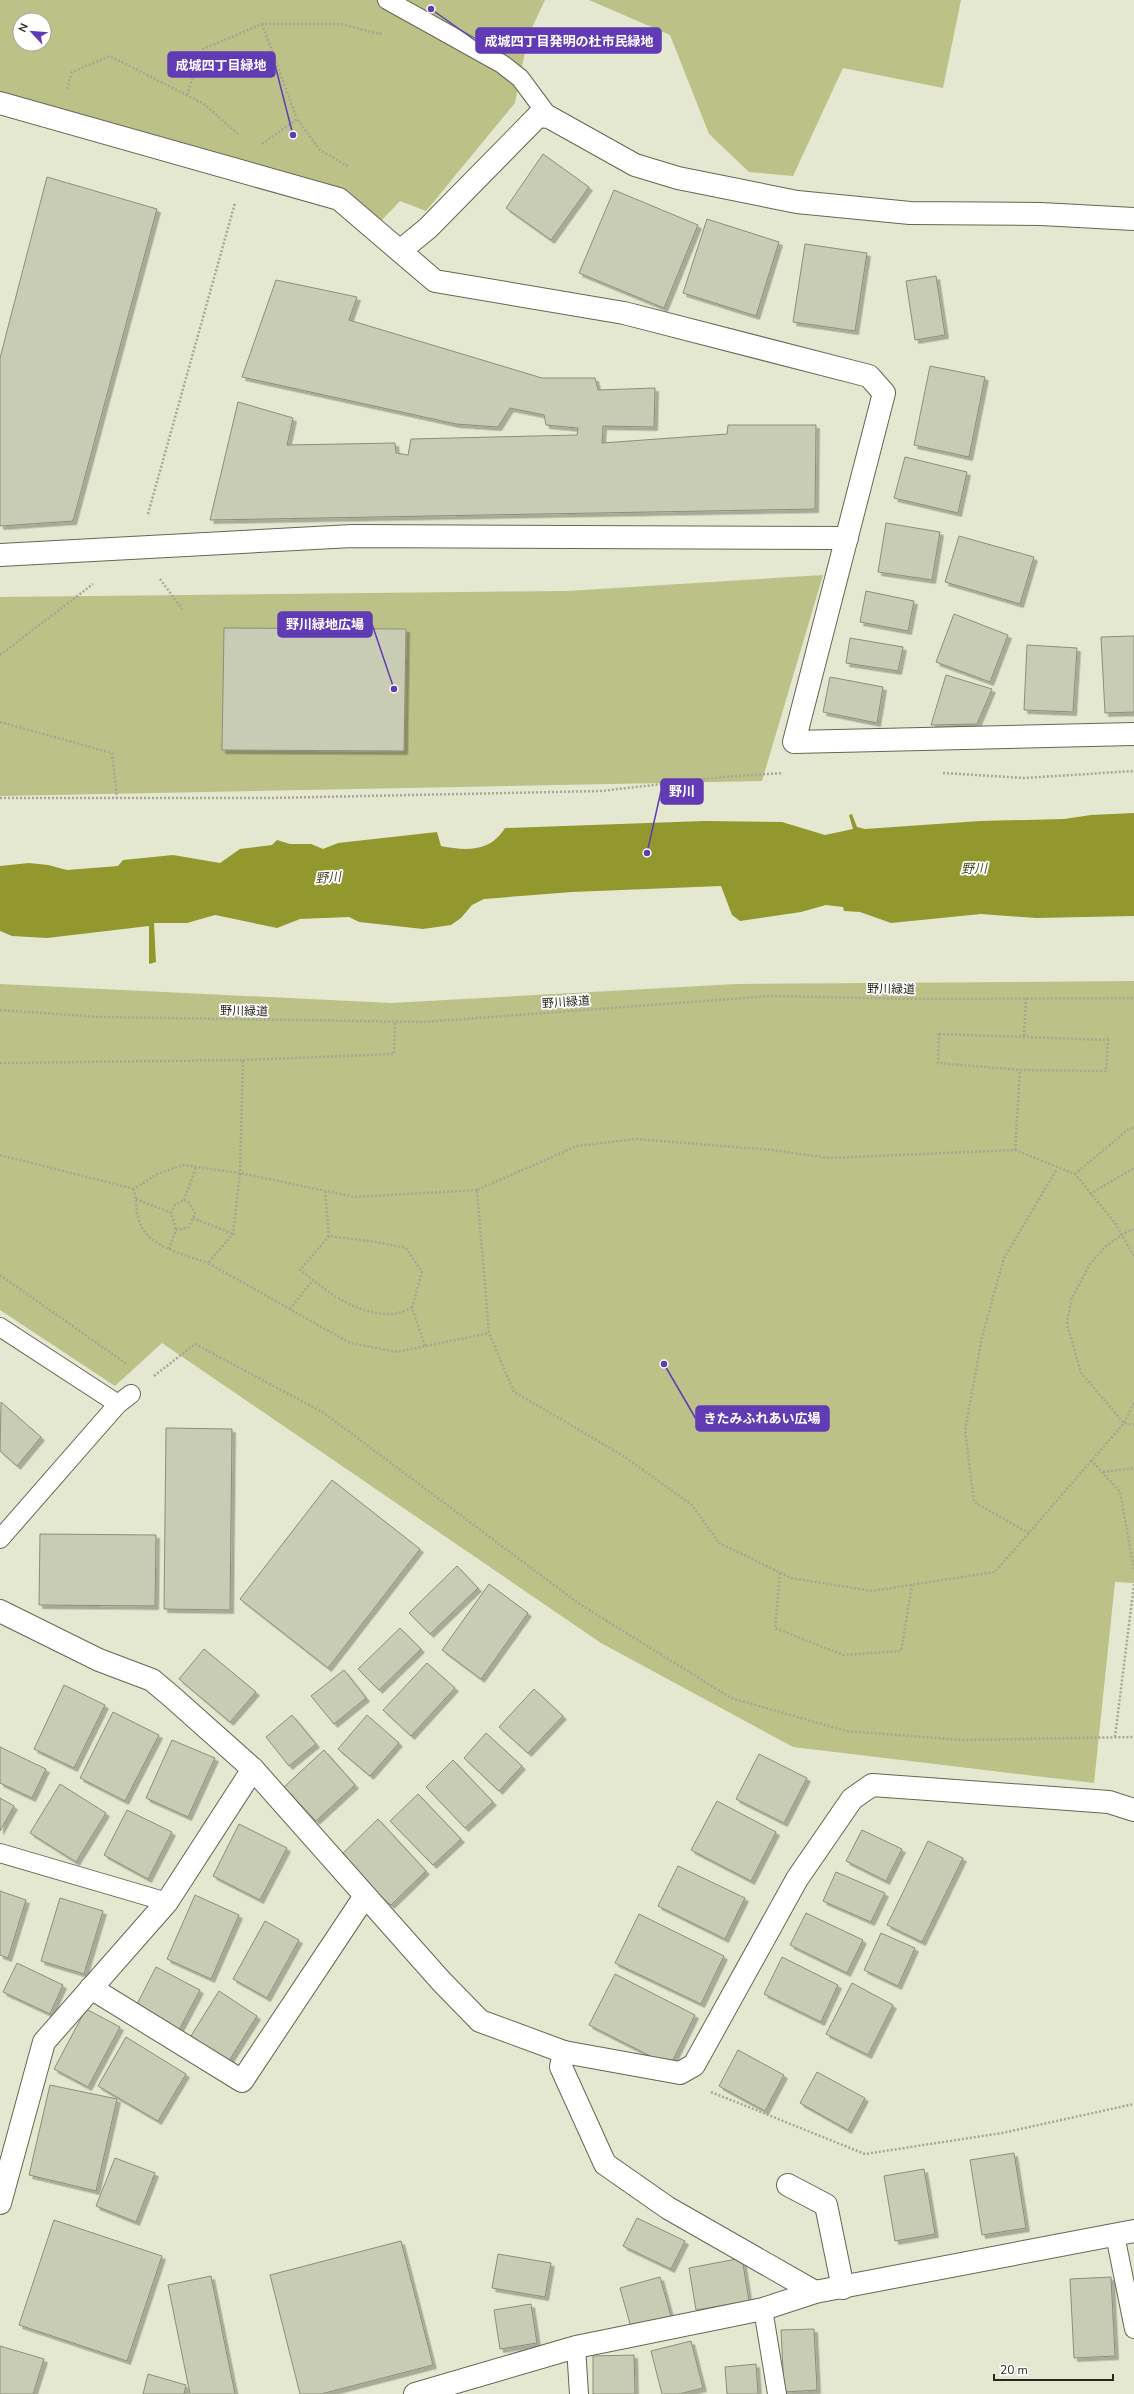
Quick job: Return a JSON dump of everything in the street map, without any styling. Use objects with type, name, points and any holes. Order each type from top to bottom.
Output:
[{"type":"street","points":[[0,103],[338,199],[435,281],[624,313],[869,376],[884,393],[794,742],[1134,734]]},
{"type":"street","points":[[400,251],[428,228],[538,116],[549,117],[635,165],[678,178],[797,202],[910,213],[1041,214],[1134,219]]},
{"type":"street","points":[[0,555],[138,549],[352,536],[847,538]]},
{"type":"street","points":[[0,1611],[99,1660],[152,1680],[253,1769],[441,1982],[480,2021],[564,2052],[680,2073],[694,2065],[797,1879],[852,1799],[872,1784],[1109,1802],[1134,1810]]},
{"type":"street","points":[[0,2204],[44,2042],[167,1902],[253,1769]]},
{"type":"street","points":[[91,1988],[242,2081],[365,1896]]},
{"type":"street","points":[[564,2052],[561,2067],[605,2164],[668,2208],[815,2292]]},
{"type":"street","points":[[788,2185],[826,2205],[843,2288]]},
{"type":"street","points":[[415,2394],[576,2346],[763,2309],[815,2292],[843,2288],[1125,2233]]},
{"type":"lane","points":[[393,4],[502,64],[520,78],[549,117]]},
{"type":"lane","points":[[0,1327],[125,1399],[0,1539]]},
{"type":"lane","points":[[0,1853],[167,1902]]},
{"type":"lane","points":[[1125,2233],[1134,2329]]},
{"type":"lane","points":[[763,2309],[776,2394]]},
{"type":"lane","points":[[576,2346],[579,2394]]},
{"type":"path","points":[[187,95],[203,49],[262,24],[341,24],[380,34],[393,4]]},
{"type":"path","points":[[262,24],[297,119]]},
{"type":"path","points":[[59,119],[72,72],[110,56],[204,104],[243,139]]},
{"type":"path","points":[[138,549],[243,172]]},
{"type":"path","points":[[0,656],[94,583]]},
{"type":"path","points":[[0,722],[112,754],[118,798]]},
{"type":"path","points":[[937,773],[1024,778],[1134,771]]},
{"type":"path","points":[[0,798],[270,798],[601,791],[723,777],[784,773]]},
{"type":"path","name":"野川緑道","points":[[0,1010],[100,1017],[424,1022],[771,996],[1134,998]]},
{"type":"path","points":[[1024,1036],[1026,998]]},
{"type":"path","points":[[0,1063],[243,1060],[394,1054],[395,1022]]},
{"type":"path","points":[[939,1034],[1108,1040],[1106,1071],[1020,1070],[938,1063],[939,1034]]},
{"type":"path","points":[[208,1263],[233,1234],[240,1173],[243,1060]]},
{"type":"path","points":[[1015,1150],[1020,1070]]},
{"type":"path","points":[[1075,1174],[1130,1128],[1134,1129]]},
{"type":"path","points":[[0,1155],[134,1189],[157,1174],[184,1165],[240,1173],[355,1197],[477,1190],[577,1146],[636,1139],[772,1150],[829,1158],[1015,1150],[1058,1169],[1075,1174],[1115,1223],[1134,1256]]},
{"type":"path","points":[[169,1249],[176,1230],[171,1213],[175,1205],[184,1200],[196,1167]]},
{"type":"path","points":[[1090,1194],[1134,1168]]},
{"type":"path","points":[[1029,1533],[974,1502],[965,1430],[982,1337],[1004,1258],[1058,1169]]},
{"type":"path","points":[[134,1189],[138,1219],[149,1238],[169,1249],[208,1263],[350,1344],[397,1352],[489,1333]]},
{"type":"path","points":[[477,1190],[489,1333],[514,1392],[622,1455],[692,1505],[719,1543],[791,1578],[872,1590],[995,1572],[1124,1423],[1134,1403]]},
{"type":"path","points":[[325,1191],[329,1236],[300,1270],[336,1298],[364,1311],[393,1314],[412,1308]]},
{"type":"path","points":[[136,1199],[171,1213]]},
{"type":"path","points":[[176,1230],[188,1227],[194,1213],[193,1208],[184,1200]]},
{"type":"path","points":[[192,1218],[233,1234]]},
{"type":"path","points":[[1134,1229],[1121,1235],[1105,1247],[1090,1264],[1071,1300],[1067,1324],[1080,1373],[1124,1423],[1134,1425]]},
{"type":"path","points":[[329,1236],[376,1242],[406,1248],[422,1272],[412,1308],[425,1346]]},
{"type":"path","points":[[0,1275],[150,1380]]},
{"type":"path","points":[[290,1309],[312,1280]]},
{"type":"path","points":[[125,1399],[195,1344],[324,1413],[578,1603],[731,1698],[846,1731],[962,1740],[1134,1737]]},
{"type":"path","points":[[1091,1460],[1120,1492],[1134,1569]]},
{"type":"path","points":[[1102,1472],[1134,1468]]},
{"type":"path","points":[[780,1573],[775,1628],[843,1655],[901,1651],[912,1585]]},
{"type":"path","points":[[1115,1737],[1134,1584]]},
{"type":"path","points":[[680,2073],[695,2085],[864,2154],[1002,2133],[1134,2104]]},
{"type":"green space","points":[[0,0],[545,0],[528,36],[515,103],[426,211],[400,201],[381,221],[0,98]]},
{"type":"green space","points":[[589,0],[961,0],[943,88],[843,68],[793,176],[749,172],[709,134],[670,35]]},
{"type":"green space","points":[[823,575],[762,781],[0,796],[0,597],[567,591]]},
{"type":"green space","points":[[1134,981],[1134,1583],[1115,1582],[1094,1783],[793,1747],[601,1643],[162,1343],[115,1386],[0,1310],[0,984],[391,1003],[737,984]]},
{"type":"water","points":[[1134,813],[1134,916],[1036,918],[981,914],[891,923],[860,912],[844,911],[843,907],[826,905],[801,912],[740,921],[732,915],[721,886],[572,892],[484,899],[472,905],[461,918],[451,925],[423,929],[359,922],[349,917],[300,919],[277,928],[215,915],[187,923],[154,923],[156,962],[149,964],[149,926],[47,938],[12,936],[0,931],[0,866],[29,863],[48,865],[67,870],[118,866],[123,860],[173,855],[220,863],[240,849],[272,845],[277,840],[290,844],[311,844],[323,849],[338,843],[437,832],[441,846],[469,849],[485,846],[492,842],[505,828],[704,821],[782,822],[825,835],[853,829],[849,815],[852,814],[857,827],[865,829],[980,821],[1064,819],[1091,815]]},
{"type":"building","points":[[543,154],[589,187],[551,240],[506,208]]},
{"type":"building","points":[[47,177],[157,209],[73,521],[0,526],[0,358]]},
{"type":"building","points":[[614,190],[698,225],[664,308],[579,273]]},
{"type":"building","points":[[707,219],[779,242],[756,316],[683,293]]},
{"type":"building","points":[[805,244],[867,253],[855,331],[793,322]]},
{"type":"building","points":[[936,276],[945,335],[915,340],[906,281]]},
{"type":"building","points":[[276,280],[357,297],[349,320],[542,378],[595,378],[598,390],[655,388],[654,427],[603,426],[602,443],[727,434],[728,425],[816,425],[815,509],[210,520],[238,402],[293,418],[287,445],[395,443],[396,453],[408,455],[411,439],[577,435],[578,428],[546,425],[544,415],[510,408],[498,427],[456,424],[242,377]]},
{"type":"building","points":[[930,366],[985,377],[969,457],[914,445]]},
{"type":"building","points":[[905,457],[967,472],[958,513],[894,498]]},
{"type":"building","points":[[886,523],[940,532],[932,580],[878,572]]},
{"type":"building","points":[[959,536],[1034,557],[1020,604],[945,582]]},
{"type":"building","points":[[866,591],[914,601],[908,631],[860,622]]},
{"type":"building","points":[[954,614],[1008,635],[990,682],[936,662]]},
{"type":"building","points":[[224,628],[406,629],[404,751],[222,750]]},
{"type":"building","points":[[1134,636],[1134,712],[1105,713],[1101,637]]},
{"type":"building","points":[[850,638],[903,647],[898,671],[846,663]]},
{"type":"building","points":[[1027,645],[1077,648],[1073,712],[1024,710]]},
{"type":"building","points":[[946,675],[992,689],[977,724],[931,725]]},
{"type":"building","points":[[830,677],[883,687],[877,723],[823,712]]},
{"type":"building","points":[[1,1402],[41,1437],[17,1466],[0,1451]]},
{"type":"building","points":[[166,1428],[232,1429],[230,1610],[164,1609]]},
{"type":"building","points":[[332,1480],[420,1549],[328,1668],[240,1599]]},
{"type":"building","points":[[40,1534],[156,1535],[155,1606],[39,1605]]},
{"type":"building","points":[[457,1566],[478,1588],[430,1634],[409,1613]]},
{"type":"building","points":[[489,1584],[528,1613],[481,1679],[442,1650]]},
{"type":"building","points":[[400,1628],[421,1649],[379,1690],[358,1669]]},
{"type":"building","points":[[204,1649],[256,1692],[230,1722],[179,1679]]},
{"type":"building","points":[[427,1663],[455,1688],[411,1736],[383,1710]]},
{"type":"building","points":[[344,1670],[366,1698],[334,1724],[311,1696]]},
{"type":"building","points":[[64,1685],[105,1705],[74,1768],[34,1749]]},
{"type":"building","points":[[534,1689],[563,1716],[528,1753],[499,1727]]},
{"type":"building","points":[[113,1712],[159,1735],[125,1801],[80,1778]]},
{"type":"building","points":[[292,1715],[316,1744],[289,1766],[266,1737]]},
{"type":"building","points":[[367,1715],[399,1743],[370,1776],[338,1749]]},
{"type":"building","points":[[486,1733],[522,1766],[499,1791],[464,1758]]},
{"type":"building","points":[[172,1740],[215,1758],[188,1817],[146,1798]]},
{"type":"building","points":[[0,1747],[46,1769],[32,1798],[0,1783]]},
{"type":"building","points":[[324,1750],[355,1785],[316,1821],[284,1787]]},
{"type":"building","points":[[759,1754],[807,1778],[784,1823],[736,1799]]},
{"type":"building","points":[[453,1760],[493,1802],[465,1828],[426,1787]]},
{"type":"building","points":[[60,1784],[106,1813],[76,1862],[30,1833]]},
{"type":"building","points":[[418,1794],[461,1839],[433,1865],[390,1821]]},
{"type":"building","points":[[0,1798],[14,1806],[0,1831]]},
{"type":"building","points":[[717,1801],[776,1832],[751,1881],[691,1850]]},
{"type":"building","points":[[127,1810],[172,1832],[148,1879],[104,1855]]},
{"type":"building","points":[[378,1819],[426,1871],[391,1905],[337,1859]]},
{"type":"building","points":[[239,1824],[287,1848],[260,1900],[213,1876]]},
{"type":"building","points":[[862,1830],[902,1849],[886,1881],[846,1861]]},
{"type":"building","points":[[928,1841],[963,1858],[922,1942],[887,1925]]},
{"type":"building","points":[[678,1866],[745,1898],[725,1939],[658,1906]]},
{"type":"building","points":[[836,1872],[885,1893],[871,1922],[823,1901]]},
{"type":"building","points":[[0,1891],[26,1900],[8,1958],[0,1955]]},
{"type":"building","points":[[195,1895],[239,1915],[211,1979],[167,1959]]},
{"type":"building","points":[[60,1898],[103,1911],[84,1974],[41,1961]]},
{"type":"building","points":[[806,1913],[863,1940],[847,1973],[790,1945]]},
{"type":"building","points":[[639,1914],[724,1956],[701,2004],[615,1963]]},
{"type":"building","points":[[265,1921],[299,1940],[267,1998],[233,1979]]},
{"type":"building","points":[[881,1933],[915,1948],[898,1986],[864,1970]]},
{"type":"building","points":[[782,1957],[838,1985],[821,2022],[764,1994]]},
{"type":"building","points":[[17,1963],[63,1985],[50,2014],[3,1992]]},
{"type":"building","points":[[156,1967],[200,1990],[178,2032],[134,2010]]},
{"type":"building","points":[[615,1974],[695,2015],[670,2066],[589,2025]]},
{"type":"building","points":[[852,1983],[893,2005],[868,2055],[826,2034]]},
{"type":"building","points":[[219,1991],[257,2016],[227,2064],[189,2039]]},
{"type":"building","points":[[86,2009],[120,2027],[88,2087],[54,2069]]},
{"type":"building","points":[[126,2037],[186,2074],[158,2121],[98,2086]]},
{"type":"building","points":[[738,2050],[784,2075],[765,2111],[719,2086]]},
{"type":"building","points":[[817,2072],[865,2098],[848,2130],[800,2103]]},
{"type":"building","points":[[50,2085],[117,2099],[96,2191],[29,2175]]},
{"type":"building","points":[[1014,2153],[1026,2228],[982,2235],[970,2160]]},
{"type":"building","points":[[115,2158],[155,2173],[136,2222],[96,2206]]},
{"type":"building","points":[[924,2169],[935,2234],[895,2241],[884,2176]]},
{"type":"building","points":[[637,2218],[685,2241],[671,2269],[623,2246]]},
{"type":"building","points":[[54,2220],[162,2256],[127,2361],[19,2325]]},
{"type":"building","points":[[401,2241],[433,2365],[321,2394],[300,2394],[270,2275]]},
{"type":"building","points":[[498,2254],[551,2263],[545,2297],[492,2288]]},
{"type":"building","points":[[742,2258],[749,2301],[696,2310],[689,2268]]},
{"type":"building","points":[[211,2276],[235,2394],[190,2394],[168,2285]]},
{"type":"building","points":[[660,2277],[672,2320],[632,2331],[620,2288]]},
{"type":"building","points":[[1111,2277],[1115,2356],[1074,2358],[1070,2279]]},
{"type":"building","points":[[531,2304],[537,2343],[500,2349],[494,2310]]},
{"type":"building","points":[[814,2329],[817,2390],[784,2392],[781,2330]]},
{"type":"building","points":[[691,2341],[703,2388],[679,2394],[662,2394],[651,2351]]},
{"type":"building","points":[[0,2346],[44,2359],[33,2394],[0,2394]]},
{"type":"building","points":[[634,2355],[635,2394],[593,2394],[593,2356]]},
{"type":"building","points":[[756,2364],[758,2394],[727,2394],[725,2367]]},
{"type":"building","points":[[148,2374],[186,2385],[184,2394],[143,2394]]},
{"type":"place","name":"成城四丁目発明の杜市民緑地","points":[[431,9]]},
{"type":"place","name":"成城四丁目緑地","points":[[293,135]]},
{"type":"place","name":"野川緑地広場","points":[[394,689]]},
{"type":"place","name":"野川","points":[[647,853]]},
{"type":"place","name":"きたみふれあい広場","points":[[664,1364]]}]
